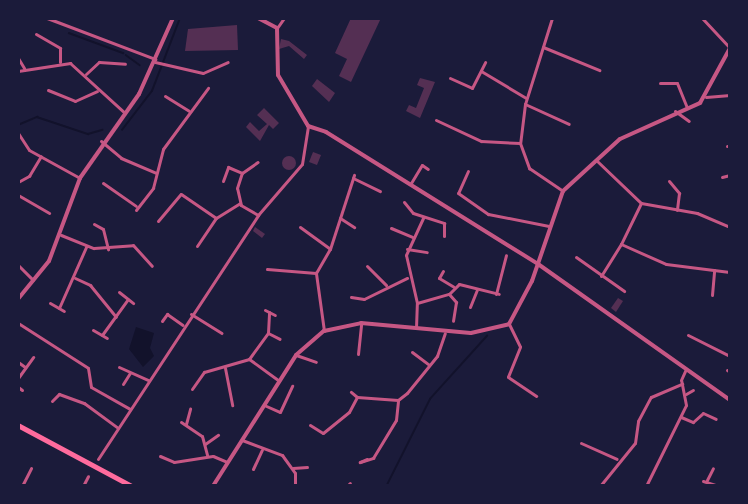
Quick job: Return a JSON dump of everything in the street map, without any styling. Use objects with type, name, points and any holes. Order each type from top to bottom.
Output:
[{"type":"main road","points":[[18,425],[132,486]]},
{"type":"street","points":[[47,18],[165,65],[203,73],[228,62]]},
{"type":"street","points":[[18,299],[35,281],[61,236],[80,178],[101,141],[125,113],[157,61],[173,18]]},
{"type":"street","points":[[258,18],[277,28]]},
{"type":"street","points":[[284,18],[277,28],[278,75],[308,126],[411,183],[538,264],[730,400]]},
{"type":"street","points":[[552,18],[526,98],[520,143],[529,168],[563,191]]},
{"type":"street","points":[[702,18],[730,48],[706,97]]},
{"type":"street","points":[[36,34],[60,48],[60,62]]},
{"type":"street","points":[[543,47],[599,70]]},
{"type":"street","points":[[18,58],[24,68]]},
{"type":"street","points":[[18,71],[60,62],[86,74],[98,91],[125,113]]},
{"type":"street","points":[[86,74],[99,62],[125,64]]},
{"type":"street","points":[[450,78],[472,88],[485,62]]},
{"type":"street","points":[[481,70],[526,98]]},
{"type":"street","points":[[660,82],[677,83],[687,108]]},
{"type":"street","points":[[103,183],[136,208],[153,188],[163,149],[172,141],[189,111],[208,88]]},
{"type":"street","points":[[48,90],[75,101],[98,91]]},
{"type":"street","points":[[509,324],[538,264],[549,226],[563,191],[620,139],[706,97],[730,95]]},
{"type":"street","points":[[165,96],[189,111]]},
{"type":"street","points":[[525,104],[569,124]]},
{"type":"street","points":[[675,111],[689,121]]},
{"type":"street","points":[[436,120],[481,141],[520,143]]},
{"type":"street","points":[[98,459],[190,314],[258,215],[302,164],[308,126]]},
{"type":"street","points":[[18,133],[40,156],[80,178]]},
{"type":"street","points":[[166,137],[172,141]]},
{"type":"street","points":[[101,141],[121,158],[156,173]]},
{"type":"street","points":[[18,182],[29,176],[40,156]]},
{"type":"street","points":[[596,160],[641,203],[676,210],[730,227]]},
{"type":"street","points":[[258,162],[242,173],[237,188],[240,203],[258,215]]},
{"type":"street","points":[[411,183],[422,165],[428,169]]},
{"type":"street","points":[[223,182],[228,167],[242,173]]},
{"type":"street","points":[[468,171],[457,190],[468,201],[493,217],[549,226]]},
{"type":"street","points":[[722,177],[730,175]]},
{"type":"street","points":[[324,331],[316,273],[330,249],[354,176],[380,191]]},
{"type":"street","points":[[669,181],[678,190],[676,210]]},
{"type":"street","points":[[18,195],[49,213]]},
{"type":"street","points":[[158,221],[181,195],[216,218]]},
{"type":"street","points":[[464,206],[468,201]]},
{"type":"street","points":[[404,202],[423,218],[444,223],[444,236]]},
{"type":"street","points":[[197,246],[216,218],[240,203]]},
{"type":"street","points":[[601,276],[621,244],[641,203]]},
{"type":"street","points":[[340,218],[354,227]]},
{"type":"street","points":[[415,329],[417,303],[407,278],[407,249],[423,218]]},
{"type":"street","points":[[94,224],[103,230],[108,249]]},
{"type":"street","points":[[300,228],[330,249]]},
{"type":"street","points":[[391,228],[412,237]]},
{"type":"street","points":[[61,236],[86,246],[108,249],[133,245],[152,266]]},
{"type":"street","points":[[621,244],[661,263],[730,272]]},
{"type":"street","points":[[59,308],[75,278],[86,246]]},
{"type":"street","points":[[407,249],[427,252]]},
{"type":"street","points":[[417,303],[449,294],[454,287],[466,284],[477,290],[498,294],[506,255]]},
{"type":"street","points":[[576,257],[624,291]]},
{"type":"street","points":[[18,265],[35,281]]},
{"type":"street","points":[[367,266],[386,285]]},
{"type":"street","points":[[267,269],[316,273]]},
{"type":"street","points":[[712,295],[714,270]]},
{"type":"street","points":[[443,271],[439,278],[454,287]]},
{"type":"street","points":[[75,278],[90,285],[116,317]]},
{"type":"street","points":[[351,297],[364,299],[386,285],[407,278]]},
{"type":"street","points":[[470,307],[477,290]]},
{"type":"street","points":[[119,292],[133,303]]},
{"type":"street","points":[[449,294],[456,302],[453,321]]},
{"type":"street","points":[[102,335],[128,299]]},
{"type":"street","points":[[50,303],[64,311]]},
{"type":"street","points":[[265,310],[275,315]]},
{"type":"street","points":[[192,389],[204,372],[225,368],[249,359],[268,333],[269,312]]},
{"type":"street","points":[[162,321],[166,314],[183,325]]},
{"type":"street","points":[[190,314],[221,333]]},
{"type":"street","points":[[18,323],[88,368],[91,387],[130,409]]},
{"type":"street","points":[[213,486],[296,355],[324,331],[361,323],[445,333],[509,324]]},
{"type":"street","points":[[358,354],[361,323]]},
{"type":"street","points":[[509,324],[520,347],[508,377],[536,396]]},
{"type":"street","points":[[93,330],[107,338]]},
{"type":"street","points":[[268,333],[280,339]]},
{"type":"street","points":[[367,459],[373,458],[396,420],[398,400],[429,365],[445,333]]},
{"type":"street","points":[[688,335],[730,356]]},
{"type":"street","points":[[412,352],[429,365]]},
{"type":"street","points":[[296,355],[316,362]]},
{"type":"street","points":[[18,378],[33,357]]},
{"type":"street","points":[[249,359],[279,381]]},
{"type":"street","points":[[18,362],[25,367]]},
{"type":"street","points":[[119,367],[130,374],[148,380]]},
{"type":"street","points":[[225,368],[232,405]]},
{"type":"street","points":[[646,486],[681,417],[686,394],[682,384],[686,369]]},
{"type":"street","points":[[123,384],[130,374]]},
{"type":"street","points":[[600,486],[617,459],[635,443],[638,421],[651,397],[682,384]]},
{"type":"street","points":[[264,405],[279,412],[292,386]]},
{"type":"street","points":[[18,387],[22,390]]},
{"type":"street","points":[[686,394],[693,390]]},
{"type":"street","points":[[351,392],[357,397],[398,400]]},
{"type":"street","points":[[52,401],[58,394],[84,403],[118,428]]},
{"type":"street","points":[[310,425],[323,433],[349,412],[357,397]]},
{"type":"street","points":[[186,424],[190,409]]},
{"type":"street","points":[[681,417],[693,422],[703,413],[716,419]]},
{"type":"street","points":[[181,422],[186,424],[205,444],[207,455]]},
{"type":"street","points":[[205,444],[218,435]]},
{"type":"street","points":[[242,440],[262,450],[282,455],[293,468],[295,486]]},
{"type":"street","points":[[581,443],[617,459]]},
{"type":"street","points":[[253,469],[262,450]]},
{"type":"street","points":[[160,456],[174,462],[207,455],[227,462]]},
{"type":"street","points":[[293,468],[307,467]]},
{"type":"street","points":[[22,486],[31,468]]},
{"type":"street","points":[[713,468],[705,481],[718,486]]},
{"type":"street","points":[[83,486],[88,476]]},
{"type":"shaded area","points":[[136,327],[154,333],[150,348],[154,356],[143,367],[129,349]]},
{"type":"building","points":[[351,18],[381,18],[351,82],[339,76],[347,59],[335,53]]},
{"type":"building","points":[[237,25],[238,50],[185,51],[188,29]]},
{"type":"building","points":[[281,39],[289,41],[307,55],[304,59],[289,46],[279,49]]},
{"type":"building","points":[[420,78],[435,82],[420,118],[406,111],[409,105],[416,108],[424,88],[417,85]]},
{"type":"building","points":[[317,79],[335,93],[329,102],[312,86]]},
{"type":"building","points":[[264,108],[279,123],[273,129],[269,125],[260,141],[246,127],[250,122],[259,131],[267,124],[257,115]]},
{"type":"building","points":[[313,152],[321,155],[317,165],[309,162]]},
{"type":"building","points":[[286,156],[292,156],[296,163],[292,170],[286,170],[282,166],[282,160]]},
{"type":"building","points":[[255,227],[265,234],[262,238],[253,231]]},
{"type":"building","points":[[618,298],[623,301],[616,312],[611,308]]},
{"type":"waterway","points":[[122,130],[152,91],[180,18]]},
{"type":"waterway","points":[[69,33],[123,53]]},
{"type":"waterway","points":[[126,55],[140,65]]},
{"type":"waterway","points":[[18,125],[37,117],[88,134],[102,130]]},
{"type":"waterway","points":[[387,485],[430,399],[487,336]]}]
